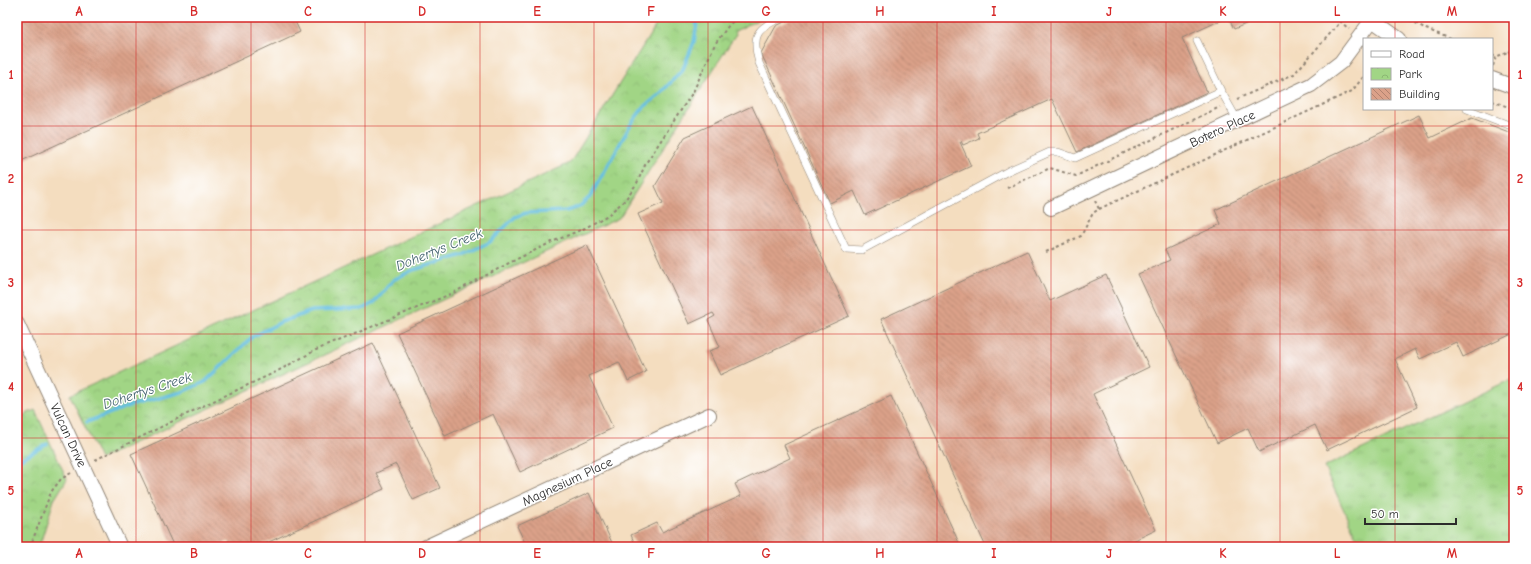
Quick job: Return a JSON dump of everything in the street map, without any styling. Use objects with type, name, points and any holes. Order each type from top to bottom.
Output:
[{"type":"street","points":[[1370,18],[1398,38]]},
{"type":"street","name":"Botero Place","points":[[1052,208],[1311,86],[1340,62],[1370,18]]},
{"type":"street","points":[[1493,79],[1514,87]]},
{"type":"street","name":"Vulcan Drive","points":[[17,324],[120,547]]},
{"type":"street","name":"Magnesium Place","points":[[426,547],[709,415]]},
{"type":"lane","points":[[782,17],[760,29],[755,42],[757,56],[846,249],[862,250],[1008,171],[1050,152],[1058,152],[1075,158],[1221,91]]},
{"type":"lane","points":[[1196,41],[1238,121]]},
{"type":"lane","points":[[1471,110],[1514,126]]},
{"type":"path","points":[[30,547],[51,492],[61,479],[83,466],[209,403],[276,372],[316,350],[453,293],[511,262],[585,228],[608,215],[625,200],[637,183],[646,164],[693,92],[715,44],[729,25],[738,17]]},
{"type":"path","points":[[1405,17],[1426,29],[1448,38]]},
{"type":"path","points":[[1493,56],[1496,57],[1514,49]]},
{"type":"path","points":[[1507,52],[1514,55]]},
{"type":"path","points":[[1493,67],[1496,57]]},
{"type":"path","points":[[1046,252],[1081,236],[1093,213],[1099,209],[1352,91],[1363,77]]},
{"type":"path","points":[[1493,101],[1514,109]]},
{"type":"path","points":[[1082,172],[1089,191],[1099,209]]},
{"type":"green space","points":[[661,17],[764,17],[735,31],[736,34],[619,218],[100,459],[70,395],[570,163]]},
{"type":"green space","points":[[1514,378],[1514,547],[1361,547],[1324,467]]},
{"type":"green space","points":[[35,410],[67,479],[54,500],[39,547],[17,547],[17,418]]},
{"type":"building","points":[[17,17],[293,17],[300,32],[17,163]]},
{"type":"building","points":[[795,17],[1228,17],[1182,38],[1207,92],[1077,152],[1052,99],[977,133],[979,138],[963,145],[961,141],[960,142],[971,166],[865,215],[854,191],[830,203],[761,53],[776,26]]},
{"type":"building","points":[[1228,17],[1254,17],[1255,20],[1234,29]]},
{"type":"building","points":[[752,106],[849,316],[720,375],[709,351],[720,347],[708,320],[715,316],[713,313],[689,324],[638,214],[663,203],[655,186],[685,137]]},
{"type":"building","points":[[1419,115],[1430,138],[1472,118],[1514,134],[1514,333],[1463,357],[1456,342],[1420,359],[1415,349],[1395,359],[1417,407],[1327,450],[1315,425],[1259,452],[1248,428],[1217,443],[1138,274],[1170,260],[1165,250],[1221,224],[1215,210]]},
{"type":"building","points":[[587,245],[646,372],[628,381],[619,362],[589,376],[613,428],[520,472],[493,414],[445,436],[397,333]]},
{"type":"building","points":[[1027,251],[1050,301],[1106,275],[1149,367],[1093,394],[1156,530],[1120,547],[986,547],[881,319]]},
{"type":"building","points":[[373,343],[440,488],[413,500],[396,464],[376,473],[384,489],[258,547],[232,547],[229,541],[216,547],[174,547],[131,454]]},
{"type":"building","points":[[891,396],[961,547],[630,547],[635,544],[631,535],[657,523],[662,532],[741,496],[735,484],[790,458],[784,445]]},
{"type":"building","points":[[589,493],[614,547],[527,547],[517,526]]},
{"type":"waterway","name":"Dohertys Creek","points":[[87,422],[129,406],[182,392],[205,382],[252,337],[281,322],[312,311],[362,309],[374,303],[393,280],[413,270],[463,255],[490,242],[515,217],[526,213],[566,211],[579,207],[590,197],[631,124],[643,108],[660,94],[683,69],[694,42],[698,17]]},
{"type":"waterway","name":"Dohertys Creek","points":[[17,461],[47,444]]}]
